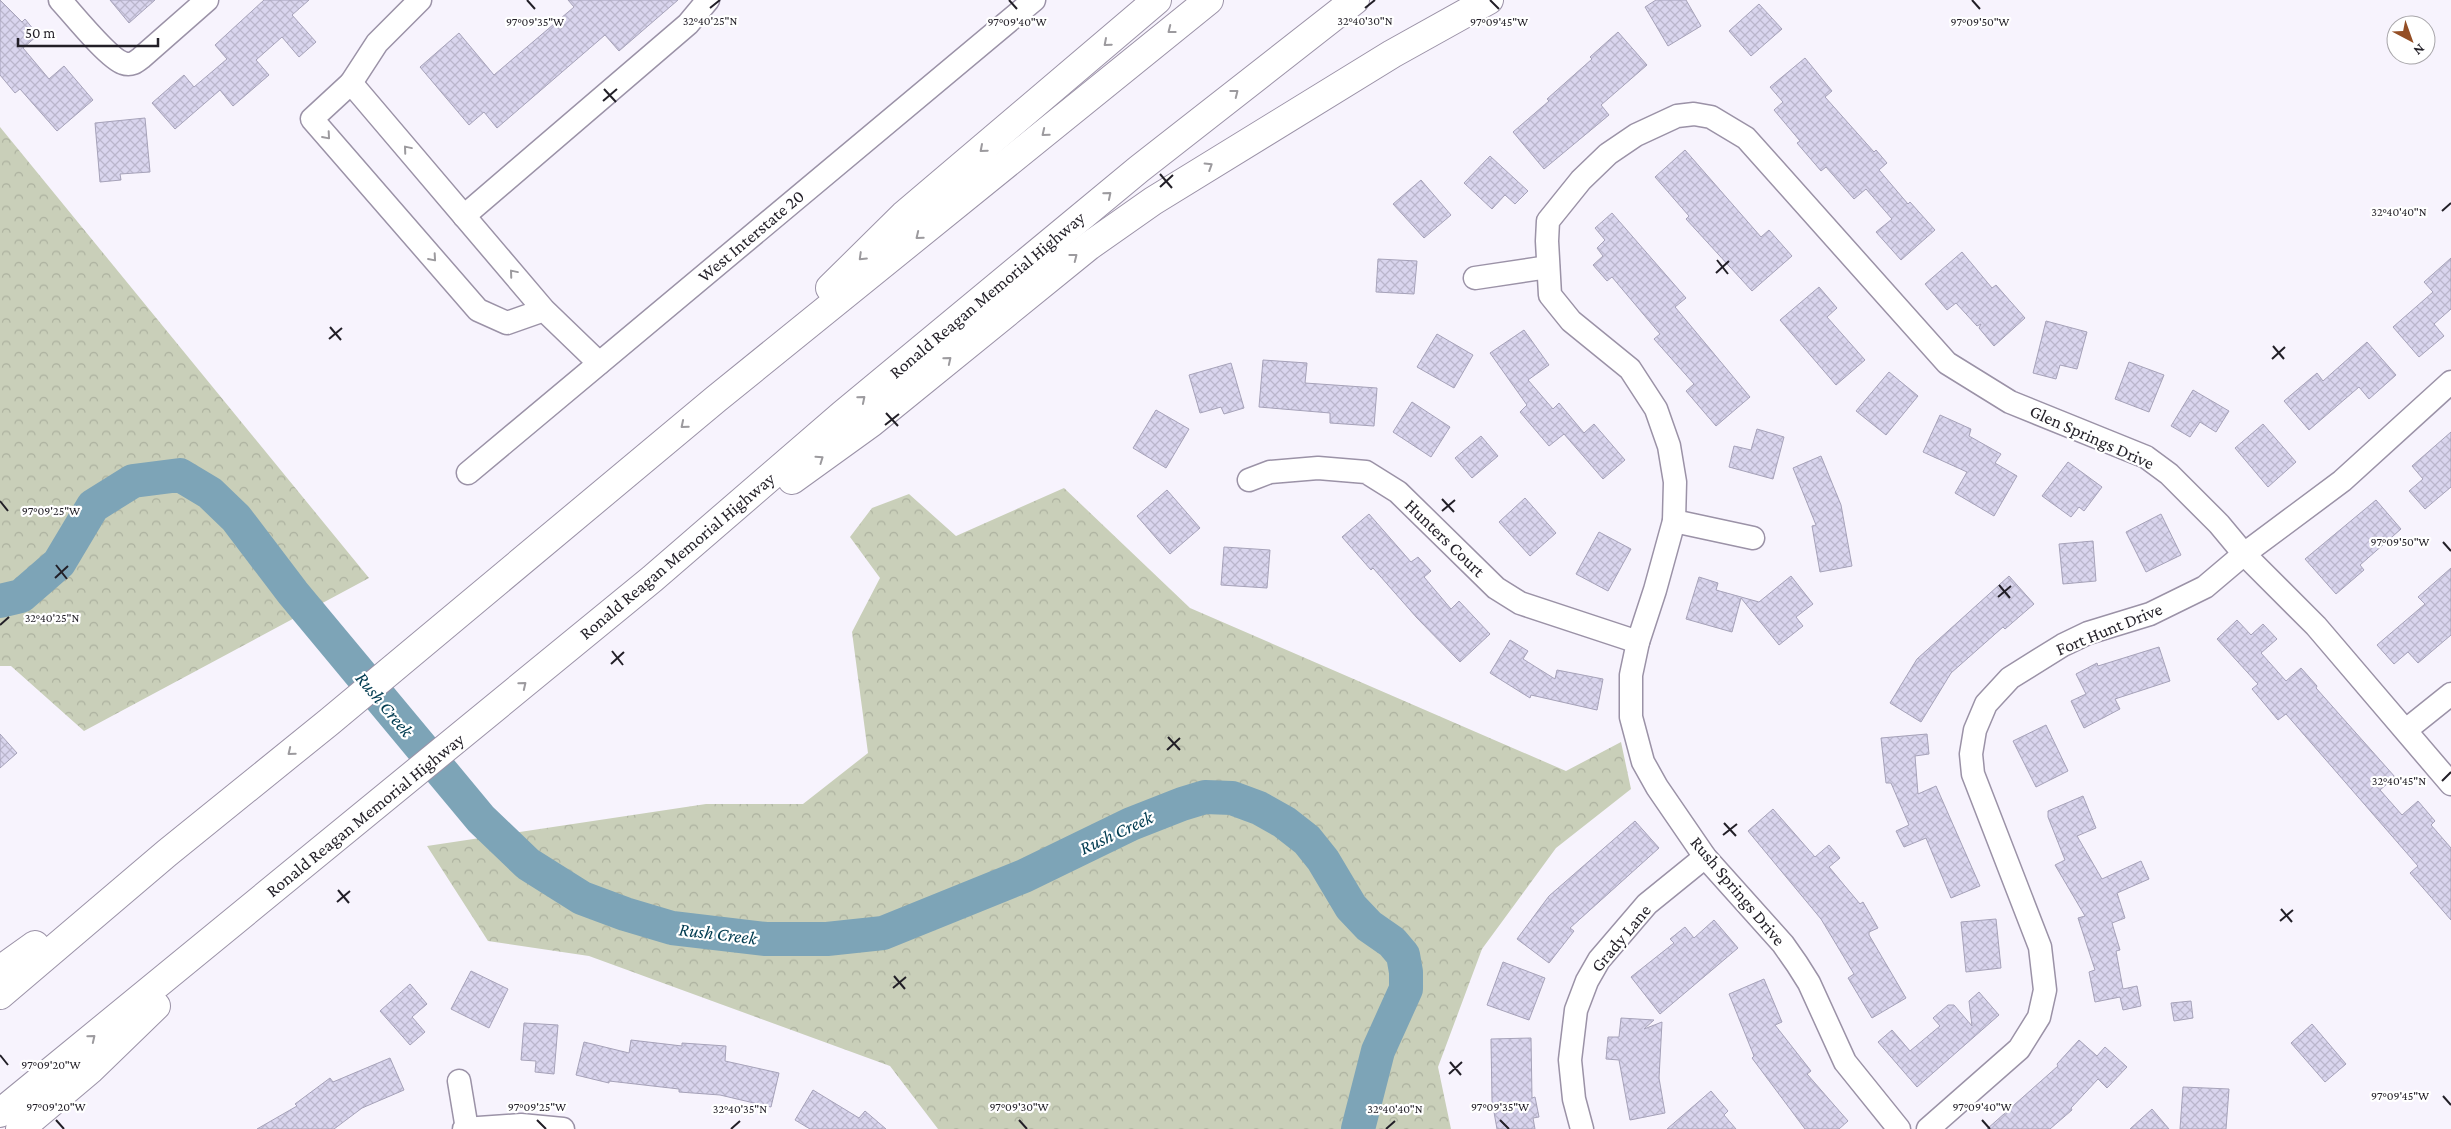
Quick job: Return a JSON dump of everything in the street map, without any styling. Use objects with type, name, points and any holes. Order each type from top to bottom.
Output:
[{"type":"highway","points":[[716,399],[904,216],[1157,0]]},
{"type":"highway","points":[[0,996],[167,853],[329,722],[716,399],[1209,0]]},
{"type":"highway","name":"Ronald Reagan Memorial Highway","points":[[0,1113],[652,579],[844,414],[1139,170],[1355,0]]},
{"type":"highway","points":[[652,579],[871,423],[1089,246],[1154,201],[1384,59],[1489,0]]},
{"type":"highway","points":[[0,970],[167,853]]},
{"type":"highway","points":[[20,1129],[91,1069],[297,871]]},
{"type":"street","points":[[60,0],[119,61],[132,64],[142,58],[207,0]]},
{"type":"street","points":[[420,0],[377,43],[351,83],[312,119],[478,310],[507,323],[544,310]]},
{"type":"street","points":[[464,216],[688,24],[708,0]]},
{"type":"street","name":"West Interstate 20","points":[[468,473],[1034,0]]},
{"type":"street","points":[[351,83],[544,310],[599,363]]},
{"type":"street","name":"Rush Springs Drive","points":[[1711,117],[1694,114],[1677,116],[1636,135],[1608,154],[1581,180],[1548,222],[1550,295],[1571,321],[1630,369],[1656,409],[1669,446],[1675,482],[1674,521],[1656,590],[1638,642],[1631,675],[1631,717],[1643,762],[1656,787],[1706,857],[1783,944],[1809,983],[1845,1062],[1899,1129]]},
{"type":"street","name":"Glen Springs Drive","points":[[1711,117],[1746,138],[1947,363],[1979,385],[2010,402],[2146,457],[2169,474],[2219,524],[2244,554],[2316,626],[2451,784]]},
{"type":"street","points":[[1475,278],[1548,267]]},
{"type":"street","name":"Fort Hunt Drive","points":[[1928,1129],[2019,1049],[2039,1017],[2045,990],[2040,947],[1973,774],[1971,754],[1975,730],[1986,704],[2010,678],[2056,649],[2088,633],[2150,614],[2205,587],[2244,554],[2342,481],[2451,382]]},
{"type":"street","name":"Hunters Court","points":[[1249,480],[1270,472],[1318,468],[1366,472],[1398,492],[1496,588],[1520,603],[1638,642]]},
{"type":"street","points":[[1674,521],[1753,538]]},
{"type":"street","points":[[2406,730],[2451,694]]},
{"type":"street","name":"Grady Lane","points":[[1582,1129],[1574,1099],[1570,1060],[1576,1010],[1587,981],[1599,960],[1647,904],[1706,857]]},
{"type":"street","points":[[459,1081],[465,1129],[521,1125],[563,1129]]},
{"type":"green space","points":[[0,127],[369,578],[84,731],[11,666],[0,666]]},
{"type":"green space","points":[[1064,488],[1190,608],[1566,771],[1621,742],[1631,789],[1556,848],[1482,949],[1438,1067],[1451,1129],[938,1129],[890,1066],[589,956],[488,941],[427,846],[706,804],[803,804],[868,753],[852,632],[880,578],[850,537],[872,508],[909,494],[956,536]]},
{"type":"building","points":[[0,0],[22,22],[25,19],[38,35],[23,48],[49,79],[64,66],[93,100],[57,131],[20,89],[15,93],[0,75]]},
{"type":"building","points":[[110,0],[155,0],[129,23]]},
{"type":"building","points":[[264,0],[309,0],[292,15],[316,42],[299,57],[282,37],[256,60],[269,75],[233,106],[220,90],[175,129],[152,103],[184,75],[194,87],[227,59],[215,45]]},
{"type":"building","points":[[568,0],[678,0],[619,51],[605,35],[497,128],[484,112],[469,125],[420,67],[459,33],[494,75],[574,7]]},
{"type":"building","points":[[1656,0],[1686,0],[1701,26],[1668,46],[1645,7]]},
{"type":"building","points":[[1759,4],[1782,29],[1751,56],[1729,31]]},
{"type":"building","points":[[1618,32],[1647,65],[1601,105],[1609,115],[1544,169],[1513,132],[1549,101],[1547,99],[1592,59],[1590,57]]},
{"type":"building","points":[[1805,58],[1832,91],[1825,97],[1874,152],[1876,150],[1887,163],[1879,170],[1908,204],[1910,202],[1935,230],[1901,260],[1876,232],[1892,219],[1866,189],[1854,199],[1826,167],[1821,171],[1797,143],[1800,141],[1774,110],[1783,102],[1770,87]]},
{"type":"building","points":[[145,118],[150,172],[120,174],[121,180],[100,182],[95,123]]},
{"type":"building","points":[[1685,150],[1761,237],[1769,230],[1792,256],[1752,291],[1686,219],[1689,216],[1655,177]]},
{"type":"building","points":[[1490,156],[1528,191],[1515,204],[1505,195],[1492,209],[1464,183]]},
{"type":"building","points":[[1421,180],[1451,215],[1424,238],[1393,204]]},
{"type":"building","points":[[1612,213],[1686,298],[1675,307],[1750,397],[1716,426],[1686,391],[1694,384],[1654,339],[1660,334],[1612,277],[1607,281],[1593,265],[1603,256],[1597,248],[1605,240],[1595,228]]},
{"type":"building","points":[[1962,252],[1992,288],[1996,285],[2025,318],[1994,346],[1979,328],[1981,324],[1977,326],[1956,303],[1947,310],[1925,284]]},
{"type":"building","points":[[2451,258],[2451,309],[2434,324],[2444,336],[2419,357],[2393,327],[2433,292],[2424,282]]},
{"type":"building","points":[[1378,259],[1417,261],[1414,294],[1376,292]]},
{"type":"building","points":[[1819,287],[1837,308],[1827,317],[1865,360],[1836,385],[1780,320]]},
{"type":"building","points":[[2046,321],[2087,332],[2077,369],[2060,365],[2056,379],[2033,373]]},
{"type":"building","points":[[1524,330],[1549,365],[1528,380],[1553,409],[1559,403],[1584,433],[1594,424],[1625,460],[1603,479],[1564,434],[1549,446],[1520,412],[1527,405],[1490,353]]},
{"type":"building","points":[[1437,334],[1473,355],[1454,388],[1417,367]]},
{"type":"building","points":[[2367,342],[2396,375],[2369,399],[2359,387],[2309,430],[2284,401],[2317,373],[2323,381]]},
{"type":"building","points":[[1263,360],[1307,363],[1305,383],[1377,388],[1374,426],[1330,423],[1330,413],[1259,407]]},
{"type":"building","points":[[2129,362],[2164,375],[2149,412],[2115,399]]},
{"type":"building","points":[[1231,363],[1244,408],[1224,414],[1221,407],[1200,413],[1189,375]]},
{"type":"building","points":[[1889,372],[1918,396],[1886,435],[1856,411]]},
{"type":"building","points":[[2193,390],[2229,411],[2216,432],[2200,422],[2190,437],[2171,426]]},
{"type":"building","points":[[1412,402],[1450,427],[1431,457],[1393,432]]},
{"type":"building","points":[[1156,410],[1189,429],[1166,468],[1133,448]]},
{"type":"building","points":[[1940,415],[1971,429],[1969,436],[2001,454],[1995,463],[2017,476],[1994,516],[1955,493],[1967,472],[1923,452]]},
{"type":"building","points":[[2263,424],[2296,462],[2268,487],[2235,448]]},
{"type":"building","points":[[1757,429],[1784,437],[1773,479],[1729,467],[1734,446],[1751,450]]},
{"type":"building","points":[[2451,432],[2451,487],[2425,509],[2409,491],[2423,479],[2412,466]]},
{"type":"building","points":[[1481,436],[1498,456],[1472,478],[1455,458]]},
{"type":"building","points":[[1821,456],[1841,505],[1852,566],[1820,572],[1812,526],[1816,525],[1793,468]]},
{"type":"building","points":[[2068,462],[2102,487],[2084,511],[2079,507],[2071,517],[2042,496]]},
{"type":"building","points":[[1167,490],[1200,528],[1170,554],[1137,516]]},
{"type":"building","points":[[1525,498],[1556,533],[1530,556],[1499,522]]},
{"type":"building","points":[[2376,500],[2401,529],[2360,565],[2364,570],[2336,594],[2305,559]]},
{"type":"building","points":[[1369,514],[1411,562],[1418,557],[1431,571],[1424,577],[1451,609],[1459,601],[1490,634],[1460,662],[1417,618],[1373,568],[1371,570],[1342,537]]},
{"type":"building","points":[[2161,514],[2181,555],[2146,572],[2126,532]]},
{"type":"building","points":[[1599,532],[1631,549],[1608,591],[1576,574]]},
{"type":"building","points":[[2093,541],[2096,581],[2063,584],[2059,544]]},
{"type":"building","points":[[1224,547],[1270,550],[1267,588],[1221,585]]},
{"type":"building","points":[[2451,568],[2451,635],[2418,663],[2408,652],[2394,664],[2377,645],[2425,604],[2418,597]]},
{"type":"building","points":[[1791,576],[1813,604],[1796,617],[1803,626],[1779,645],[1741,598],[1732,632],[1686,619],[1699,577],[1718,583],[1716,590],[1759,602]]},
{"type":"building","points":[[2009,576],[2034,604],[2005,629],[2003,627],[1951,673],[1921,722],[1890,703],[1917,659]]},
{"type":"building","points":[[2237,620],[2251,635],[2263,624],[2277,639],[2261,653],[2286,681],[2301,668],[2317,686],[2316,688],[2395,777],[2380,790],[2402,815],[2418,801],[2435,821],[2431,825],[2451,848],[2451,920],[2410,873],[2418,866],[2286,714],[2278,720],[2252,689],[2258,684],[2217,639]]},
{"type":"building","points":[[1510,640],[1528,651],[1523,659],[1555,679],[1557,670],[1603,679],[1597,710],[1531,695],[1530,698],[1490,673]]},
{"type":"building","points":[[2159,647],[2170,681],[2115,699],[2120,709],[2084,728],[2071,701],[2086,694],[2076,674],[2097,663],[2098,666]]},
{"type":"building","points":[[2046,725],[2068,771],[2036,787],[2013,741]]},
{"type":"building","points":[[0,734],[17,753],[0,768]]},
{"type":"building","points":[[1927,734],[1929,754],[1915,756],[1918,794],[1936,786],[1980,886],[1951,898],[1926,838],[1904,847],[1896,831],[1909,825],[1891,783],[1886,783],[1881,738]]},
{"type":"building","points":[[2083,796],[2096,828],[2077,836],[2102,879],[2141,861],[2149,879],[2117,893],[2125,918],[2112,923],[2120,950],[2116,951],[2123,989],[2137,986],[2141,1006],[2123,1010],[2120,997],[2095,1002],[2089,972],[2095,970],[2078,918],[2085,916],[2055,865],[2065,860],[2048,817],[2048,811]]},
{"type":"building","points":[[1773,809],[1815,857],[1829,845],[1840,858],[1829,867],[1860,904],[1863,902],[1878,928],[1869,932],[1869,935],[1906,998],[1872,1018],[1848,978],[1854,974],[1821,919],[1748,831]]},
{"type":"building","points":[[1635,821],[1659,848],[1570,928],[1574,931],[1549,963],[1517,939],[1549,896]]},
{"type":"building","points":[[1996,919],[2001,968],[1966,972],[1961,922]]},
{"type":"building","points":[[1714,920],[1738,948],[1660,1014],[1631,977],[1674,943],[1670,939],[1685,927],[1694,938]]},
{"type":"building","points":[[1503,962],[1545,978],[1529,1020],[1487,1005]]},
{"type":"building","points":[[471,971],[508,989],[489,1028],[451,1009]]},
{"type":"building","points":[[1764,979],[1782,1022],[1775,1025],[1811,1071],[1807,1074],[1848,1121],[1839,1129],[1805,1129],[1752,1058],[1754,1056],[1729,994]]},
{"type":"building","points":[[410,984],[427,1004],[412,1017],[425,1032],[410,1045],[380,1011]]},
{"type":"building","points":[[1979,992],[1999,1015],[1917,1087],[1878,1042],[1892,1030],[1910,1051],[1940,1026],[1933,1018],[1948,1005],[1954,1005],[1972,1026],[1969,1001]]},
{"type":"building","points":[[2191,1001],[2193,1018],[2174,1021],[2171,1003]]},
{"type":"building","points":[[1621,1018],[1654,1020],[1644,1029],[1662,1022],[1659,1078],[1665,1113],[1630,1120],[1619,1060],[1606,1059],[1608,1037],[1619,1037]]},
{"type":"building","points":[[524,1023],[558,1025],[554,1074],[535,1072],[536,1061],[521,1060]]},
{"type":"building","points":[[2312,1024],[2346,1064],[2325,1082],[2291,1043]]},
{"type":"building","points":[[1531,1038],[1532,1098],[1535,1097],[1539,1117],[1533,1118],[1535,1129],[1497,1129],[1492,1101],[1491,1039]]},
{"type":"building","points":[[631,1040],[682,1046],[682,1043],[726,1046],[725,1061],[779,1073],[771,1107],[720,1095],[679,1092],[679,1089],[609,1081],[609,1083],[576,1075],[584,1042],[629,1053]]},
{"type":"building","points":[[2079,1040],[2097,1056],[2105,1047],[2127,1067],[2107,1088],[2098,1079],[2071,1108],[2072,1110],[2050,1129],[1987,1129],[2058,1066],[2057,1064]]},
{"type":"building","points":[[390,1058],[404,1090],[362,1108],[334,1129],[257,1129],[297,1106],[295,1104],[330,1078],[333,1082]]},
{"type":"building","points":[[2183,1087],[2229,1089],[2226,1129],[2180,1129]]},
{"type":"building","points":[[813,1090],[859,1118],[865,1111],[886,1129],[810,1129],[795,1120]]},
{"type":"building","points":[[1711,1091],[1728,1111],[1724,1115],[1736,1129],[1667,1129]]},
{"type":"building","points":[[2152,1109],[2169,1129],[2130,1129]]},
{"type":"waterway","name":"Rush Creek","points":[[0,601],[21,596],[59,563],[93,506],[133,481],[180,475],[210,493],[236,518],[293,593],[481,819],[528,864],[582,898],[625,914],[672,928],[766,939],[827,939],[883,933],[1024,876],[1131,824],[1182,804],[1205,797],[1232,798],[1259,808],[1284,822],[1307,840],[1323,860],[1351,907],[1369,926],[1392,942],[1403,955],[1406,989],[1378,1051],[1358,1129]]}]
